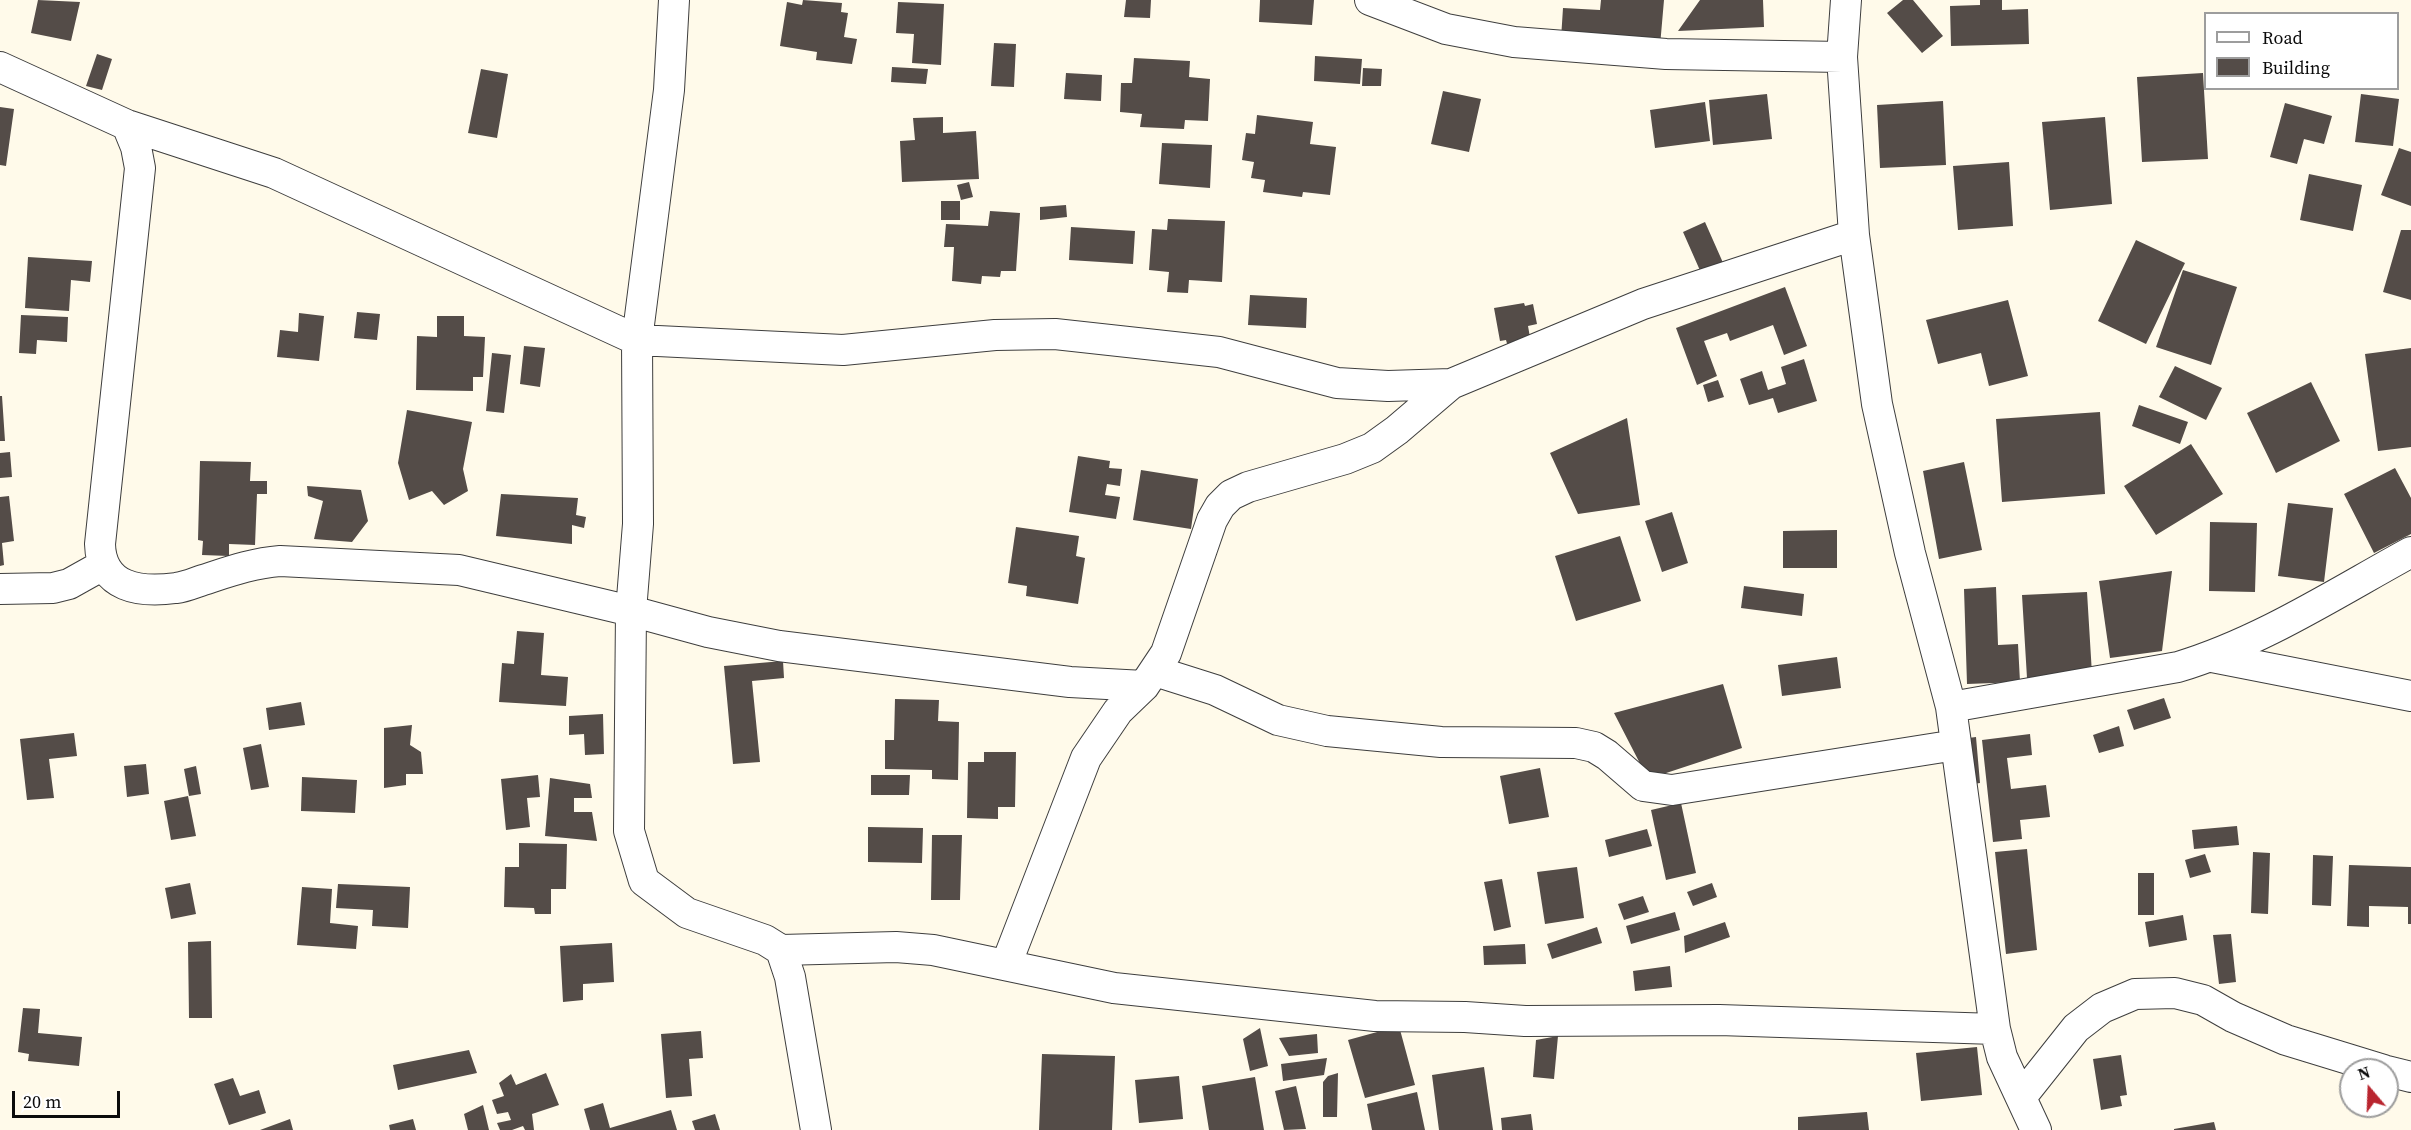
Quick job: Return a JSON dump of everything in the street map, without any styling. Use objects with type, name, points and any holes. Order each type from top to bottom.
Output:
[{"type":"street","points":[[674,0],[669,90],[637,340],[638,524],[631,611],[629,831],[644,881],[687,913],[765,940],[781,950],[896,947],[933,950],[1124,989],[1375,1016],[1465,1017],[1526,1021],[1719,1020],[1995,1029]]},
{"type":"street","points":[[1370,0],[1446,29],[1514,42],[1666,54],[1842,57]]},
{"type":"street","points":[[1846,0],[1842,57],[1854,235],[1877,404],[1910,553],[1950,707],[1995,1029],[2002,1057],[2036,1130]]},
{"type":"street","points":[[0,67],[127,125],[274,173],[637,340],[843,350],[994,335],[1055,334],[1219,352],[1337,383],[1355,385],[1451,384]]},
{"type":"street","points":[[127,125],[136,147],[140,168],[100,544],[103,565],[119,582],[132,587],[177,588],[263,562],[280,561],[459,570],[708,632],[779,645],[1070,682],[1150,679],[1215,690],[1278,720],[1328,731],[1441,742],[1576,743],[1594,747],[1607,755],[1643,786],[1658,789],[1672,790],[1956,745]]},
{"type":"street","points":[[1006,965],[1086,758],[1118,711],[1150,679],[1166,652],[1212,520],[1220,506],[1231,495],[1248,487],[1345,459],[1372,448],[1451,384],[1643,304],[1854,235]]},
{"type":"street","points":[[1950,707],[2178,667],[2212,657],[2247,641],[2411,552]]},
{"type":"street","points":[[0,589],[53,588],[69,584],[103,565]]},
{"type":"street","points":[[2212,657],[2411,696]]},
{"type":"street","points":[[781,950],[790,977],[816,1130]]},
{"type":"street","points":[[2022,1096],[2076,1028],[2102,1008],[2135,994],[2175,993],[2203,1000],[2233,1017],[2286,1040],[2346,1058]]},
{"type":"building","points":[[38,0],[80,2],[71,41],[31,33]]},
{"type":"building","points":[[803,0],[842,3],[841,12],[848,13],[844,37],[857,39],[852,64],[816,60],[817,52],[780,46],[787,2],[802,5]]},
{"type":"building","points":[[1126,0],[1151,0],[1150,18],[1124,17]]},
{"type":"building","points":[[1260,0],[1314,0],[1312,25],[1259,22]]},
{"type":"building","points":[[1601,0],[1664,0],[1660,46],[1561,39],[1563,8],[1600,10]]},
{"type":"building","points":[[1700,0],[1763,0],[1764,27],[1678,31]]},
{"type":"building","points":[[1903,0],[1913,0],[1943,36],[1922,53],[1887,13]]},
{"type":"building","points":[[1980,0],[2002,0],[2002,10],[2028,9],[2029,44],[1951,46],[1950,6],[1980,5]]},
{"type":"building","points":[[898,2],[944,4],[941,65],[912,63],[914,34],[896,33]]},
{"type":"building","points":[[994,43],[1016,44],[1014,87],[991,86]]},
{"type":"building","points":[[97,54],[112,59],[102,90],[86,86]]},
{"type":"building","points":[[1315,56],[1362,59],[1360,84],[1314,81]]},
{"type":"building","points":[[1134,58],[1190,61],[1189,77],[1210,79],[1208,121],[1185,120],[1184,129],[1140,127],[1142,114],[1120,112],[1121,83],[1132,83]]},
{"type":"building","points":[[892,67],[928,69],[926,84],[891,82]]},
{"type":"building","points":[[1363,68],[1382,69],[1381,86],[1362,86]]},
{"type":"building","points":[[481,69],[508,74],[497,138],[468,133]]},
{"type":"building","points":[[1066,73],[1102,75],[1101,101],[1064,99]]},
{"type":"building","points":[[2203,73],[2208,159],[2142,162],[2137,77]]},
{"type":"building","points":[[1443,91],[1481,99],[1469,152],[1431,144]]},
{"type":"building","points":[[1767,94],[1772,139],[1713,145],[1709,100]]},
{"type":"building","points":[[2361,94],[2399,99],[2393,146],[2355,142]]},
{"type":"building","points":[[1943,101],[1946,165],[1880,168],[1877,105]]},
{"type":"building","points":[[1705,102],[1710,141],[1655,148],[1650,110]]},
{"type":"building","points":[[2285,103],[2332,116],[2324,144],[2304,139],[2297,164],[2270,157]]},
{"type":"building","points":[[0,107],[14,109],[6,166],[0,165]]},
{"type":"building","points":[[1257,115],[1313,122],[1310,144],[1336,147],[1330,195],[1303,192],[1302,197],[1263,192],[1265,180],[1251,178],[1254,162],[1242,160],[1246,133],[1255,134]]},
{"type":"building","points":[[943,117],[943,133],[976,131],[979,179],[902,182],[900,141],[915,140],[913,118]]},
{"type":"building","points":[[2105,117],[2112,204],[2050,210],[2042,122]]},
{"type":"building","points":[[1162,143],[1212,145],[1210,188],[1159,184]]},
{"type":"building","points":[[2399,148],[2411,152],[2411,206],[2381,195]]},
{"type":"building","points":[[2009,162],[2013,226],[1958,230],[1953,166]]},
{"type":"building","points":[[2309,174],[2362,185],[2353,231],[2300,220]]},
{"type":"building","points":[[969,182],[973,197],[961,200],[957,185]]},
{"type":"building","points":[[941,201],[960,201],[960,220],[941,220]]},
{"type":"building","points":[[1066,205],[1067,217],[1040,220],[1040,207]]},
{"type":"building","points":[[990,211],[1020,213],[1016,271],[1001,271],[1000,277],[982,276],[981,284],[952,281],[954,247],[944,247],[946,224],[988,226]]},
{"type":"building","points":[[1168,219],[1225,221],[1222,282],[1189,280],[1188,293],[1167,292],[1169,272],[1149,270],[1152,229],[1167,230]]},
{"type":"building","points":[[1705,222],[1724,265],[1702,275],[1683,232]]},
{"type":"building","points":[[1071,227],[1135,231],[1133,264],[1069,260]]},
{"type":"building","points":[[2401,230],[2411,230],[2411,300],[2383,292]]},
{"type":"building","points":[[2136,240],[2185,263],[2146,344],[2098,321]]},
{"type":"building","points":[[28,257],[92,261],[90,282],[71,280],[69,311],[25,308]]},
{"type":"building","points":[[2183,270],[2237,287],[2211,365],[2156,347]]},
{"type":"building","points":[[1785,287],[1807,346],[1784,355],[1773,325],[1730,341],[1727,333],[1704,341],[1717,376],[1697,385],[1676,328]]},
{"type":"building","points":[[1250,295],[1307,298],[1306,328],[1248,325]]},
{"type":"building","points":[[2008,300],[2028,376],[1989,386],[1981,353],[1938,364],[1926,320]]},
{"type":"building","points":[[1524,303],[1525,306],[1533,304],[1537,324],[1528,326],[1531,343],[1508,347],[1506,340],[1500,341],[1494,308]]},
{"type":"building","points":[[357,312],[380,314],[377,340],[354,338]]},
{"type":"building","points":[[299,313],[324,316],[319,361],[277,357],[280,330],[298,332]]},
{"type":"building","points":[[21,315],[68,317],[67,342],[37,340],[36,354],[19,353]]},
{"type":"building","points":[[437,316],[464,316],[464,336],[485,337],[483,377],[473,377],[473,391],[416,390],[417,336],[437,337]]},
{"type":"building","points":[[524,346],[545,348],[540,387],[520,384]]},
{"type":"building","points":[[2411,348],[2411,447],[2378,451],[2365,354]]},
{"type":"building","points":[[492,353],[511,355],[504,413],[486,411]]},
{"type":"building","points":[[1804,359],[1817,401],[1778,413],[1773,398],[1749,405],[1740,379],[1762,371],[1768,390],[1786,384],[1781,367]]},
{"type":"building","points":[[2175,366],[2222,388],[2206,420],[2159,397]]},
{"type":"building","points":[[1718,380],[1724,397],[1708,402],[1703,385]]},
{"type":"building","points":[[2311,382],[2340,441],[2276,473],[2247,413]]},
{"type":"building","points":[[0,396],[2,396],[5,441],[0,441]]},
{"type":"building","points":[[2139,405],[2188,422],[2180,444],[2132,426]]},
{"type":"building","points":[[407,410],[472,422],[463,469],[468,491],[444,505],[432,491],[409,500],[398,463]]},
{"type":"building","points":[[2100,412],[2105,494],[2002,502],[1996,419]]},
{"type":"building","points":[[1627,418],[1640,505],[1578,514],[1550,453]]},
{"type":"building","points":[[2191,444],[2223,494],[2156,535],[2124,486]]},
{"type":"building","points":[[10,452],[12,477],[0,478],[0,453]]},
{"type":"building","points":[[1078,456],[1110,461],[1109,468],[1122,469],[1120,486],[1107,484],[1105,495],[1120,497],[1116,519],[1069,512]]},
{"type":"building","points":[[200,461],[251,462],[250,481],[267,481],[267,494],[257,494],[255,545],[229,544],[229,556],[202,555],[203,541],[198,540]]},
{"type":"building","points":[[1964,462],[1982,550],[1939,559],[1923,471]]},
{"type":"building","points":[[2395,468],[2411,498],[2411,534],[2374,553],[2344,494]]},
{"type":"building","points":[[1141,470],[1198,479],[1191,529],[1133,520]]},
{"type":"building","points":[[307,486],[361,490],[368,521],[352,542],[314,539],[323,501],[308,496]]},
{"type":"building","points":[[501,494],[578,498],[576,515],[586,517],[584,528],[572,525],[572,544],[496,536]]},
{"type":"building","points":[[9,496],[14,541],[2,543],[4,565],[0,566],[0,497]]},
{"type":"building","points":[[2288,503],[2333,508],[2324,582],[2278,576]]},
{"type":"building","points":[[1672,512],[1688,563],[1662,572],[1645,521]]},
{"type":"building","points":[[2210,522],[2257,523],[2255,592],[2209,591]]},
{"type":"building","points":[[1016,527],[1079,536],[1076,556],[1085,558],[1078,604],[1026,596],[1027,586],[1008,583]]},
{"type":"building","points":[[1837,530],[1837,568],[1783,568],[1783,531]]},
{"type":"building","points":[[1620,536],[1641,601],[1576,621],[1555,556]]},
{"type":"building","points":[[2172,571],[2162,651],[2110,658],[2099,581]]},
{"type":"building","points":[[1744,586],[1804,594],[1802,616],[1741,608]]},
{"type":"building","points":[[1996,587],[1998,645],[2018,644],[2020,682],[1967,684],[1964,589]]},
{"type":"building","points":[[2087,592],[2092,674],[2027,678],[2022,595]]},
{"type":"building","points":[[517,631],[544,633],[541,675],[568,677],[566,706],[499,702],[502,663],[514,664]]},
{"type":"building","points":[[1837,657],[1841,688],[1782,696],[1778,665]]},
{"type":"building","points":[[783,661],[784,678],[752,681],[760,762],[733,764],[724,666]]},
{"type":"building","points":[[1723,684],[1742,748],[1648,779],[1614,713]]},
{"type":"building","points":[[2164,698],[2171,718],[2134,730],[2127,710]]},
{"type":"building","points":[[895,699],[939,700],[938,721],[959,722],[958,780],[932,779],[932,770],[885,769],[885,740],[894,740]]},
{"type":"building","points":[[301,702],[305,725],[269,730],[266,708]]},
{"type":"building","points":[[603,714],[604,754],[585,755],[584,734],[569,735],[569,716]]},
{"type":"building","points":[[412,725],[410,745],[421,752],[423,774],[406,774],[406,785],[384,788],[384,728]]},
{"type":"building","points":[[2119,726],[2124,746],[2099,753],[2093,735]]},
{"type":"building","points":[[74,733],[77,756],[49,759],[54,798],[27,800],[20,739]]},
{"type":"building","points":[[2030,734],[2032,755],[2007,758],[2011,789],[2046,785],[2050,817],[2020,820],[2022,839],[1993,842],[1982,740]]},
{"type":"building","points":[[1976,737],[1980,783],[1973,784],[1968,738]]},
{"type":"building","points":[[261,744],[269,787],[251,790],[243,748]]},
{"type":"building","points":[[984,752],[1016,752],[1015,807],[998,807],[998,819],[967,818],[968,762],[984,762]]},
{"type":"building","points":[[146,764],[149,794],[127,797],[124,766]]},
{"type":"building","points":[[196,766],[201,794],[189,796],[184,769]]},
{"type":"building","points":[[1540,768],[1549,817],[1509,824],[1500,776]]},
{"type":"building","points":[[538,775],[540,797],[527,798],[530,827],[506,830],[501,779]]},
{"type":"building","points":[[871,775],[910,775],[909,795],[871,795]]},
{"type":"building","points":[[302,777],[357,780],[355,813],[301,811]]},
{"type":"building","points":[[550,778],[590,784],[592,798],[574,798],[574,812],[592,812],[597,841],[545,836]]},
{"type":"building","points":[[188,796],[196,836],[171,840],[164,801]]},
{"type":"building","points":[[1681,803],[1696,873],[1666,880],[1651,810]]},
{"type":"building","points":[[2237,826],[2239,845],[2194,849],[2192,830]]},
{"type":"building","points":[[868,827],[923,828],[922,863],[868,862]]},
{"type":"building","points":[[1647,829],[1652,846],[1609,857],[1605,840]]},
{"type":"building","points":[[932,835],[962,835],[960,900],[931,900]]},
{"type":"building","points":[[519,843],[567,844],[566,889],[551,889],[551,914],[535,914],[534,908],[504,907],[505,867],[519,867]]},
{"type":"building","points":[[2027,849],[2037,950],[2006,954],[1995,852]]},
{"type":"building","points":[[2253,852],[2270,853],[2268,914],[2251,913]]},
{"type":"building","points":[[2205,854],[2211,872],[2190,878],[2185,860]]},
{"type":"building","points":[[2313,855],[2333,856],[2331,906],[2312,905]]},
{"type":"building","points":[[2349,865],[2411,867],[2411,924],[2408,924],[2408,907],[2369,906],[2369,927],[2347,926]]},
{"type":"building","points":[[1577,867],[1584,918],[1545,924],[1537,872]]},
{"type":"building","points":[[2138,873],[2154,873],[2154,915],[2138,915]]},
{"type":"building","points":[[1502,879],[1511,927],[1494,931],[1484,882]]},
{"type":"building","points":[[190,883],[196,914],[171,919],[165,888]]},
{"type":"building","points":[[1712,883],[1717,897],[1693,906],[1687,892]]},
{"type":"building","points":[[338,884],[410,887],[408,928],[372,926],[373,910],[336,908]]},
{"type":"building","points":[[302,887],[332,889],[330,923],[358,926],[356,949],[297,945]]},
{"type":"building","points":[[1643,896],[1649,912],[1624,920],[1618,904]]},
{"type":"building","points":[[1675,912],[1680,930],[1631,944],[1626,926]]},
{"type":"building","points":[[2183,915],[2187,940],[2149,947],[2145,922]]},
{"type":"building","points":[[1725,922],[1730,937],[1685,953],[1684,936]]},
{"type":"building","points":[[1597,927],[1602,943],[1552,959],[1547,944]]},
{"type":"building","points":[[2231,934],[2236,982],[2219,984],[2213,935]]},
{"type":"building","points":[[211,941],[212,1018],[189,1018],[188,942]]},
{"type":"building","points":[[612,943],[614,982],[583,984],[583,1000],[563,1002],[560,946]]},
{"type":"building","points":[[1525,944],[1526,964],[1484,965],[1483,946]]},
{"type":"building","points":[[1670,966],[1672,987],[1635,991],[1633,971]]},
{"type":"building","points":[[23,1008],[40,1009],[38,1033],[82,1037],[79,1066],[28,1061],[29,1054],[18,1052]]},
{"type":"building","points":[[1399,1026],[1415,1085],[1365,1098],[1348,1040]]},
{"type":"building","points":[[1260,1028],[1268,1066],[1250,1071],[1243,1039]]},
{"type":"building","points":[[701,1031],[703,1058],[689,1059],[692,1096],[666,1098],[661,1034]]},
{"type":"building","points":[[1317,1034],[1318,1053],[1289,1056],[1279,1038]]},
{"type":"building","points":[[1558,1036],[1554,1079],[1533,1077],[1536,1040]]},
{"type":"building","points":[[1977,1047],[1982,1095],[1921,1101],[1916,1053]]},
{"type":"building","points":[[469,1050],[477,1073],[398,1090],[393,1065]]},
{"type":"building","points":[[1042,1054],[1115,1056],[1112,1130],[1039,1130]]},
{"type":"building","points":[[2121,1055],[2127,1095],[2120,1096],[2122,1106],[2101,1110],[2093,1059]]},
{"type":"building","points":[[1327,1058],[1324,1075],[1283,1081],[1281,1064]]},
{"type":"building","points":[[1484,1067],[1493,1130],[1439,1130],[1432,1075]]},
{"type":"building","points":[[546,1073],[559,1105],[532,1114],[534,1130],[525,1130],[523,1126],[512,1130],[500,1130],[497,1123],[511,1120],[508,1112],[497,1114],[492,1100],[504,1096],[499,1083],[511,1074],[516,1085]]},
{"type":"building","points":[[1338,1073],[1337,1117],[1323,1117],[1323,1082],[1328,1076]]},
{"type":"building","points":[[1179,1076],[1183,1119],[1139,1123],[1135,1080]]},
{"type":"building","points":[[1255,1077],[1264,1130],[1209,1130],[1202,1086]]},
{"type":"building","points":[[233,1078],[240,1096],[259,1090],[266,1113],[229,1125],[214,1084]]},
{"type":"building","points":[[1296,1086],[1306,1129],[1284,1130],[1275,1091]]},
{"type":"building","points":[[1417,1092],[1425,1130],[1372,1130],[1367,1104]]},
{"type":"building","points":[[603,1103],[610,1128],[671,1110],[677,1130],[590,1130],[584,1109]]},
{"type":"building","points":[[483,1105],[489,1130],[468,1130],[464,1114]]},
{"type":"building","points":[[1867,1112],[1869,1130],[1798,1130],[1798,1117]]},
{"type":"building","points":[[715,1114],[720,1130],[695,1130],[692,1121]]},
{"type":"building","points":[[1531,1114],[1533,1130],[1502,1130],[1501,1118]]},
{"type":"building","points":[[290,1119],[293,1130],[260,1130]]},
{"type":"building","points":[[413,1119],[416,1130],[390,1130],[389,1125]]},
{"type":"building","points":[[2214,1122],[2216,1130],[2174,1130],[2174,1129]]}]
